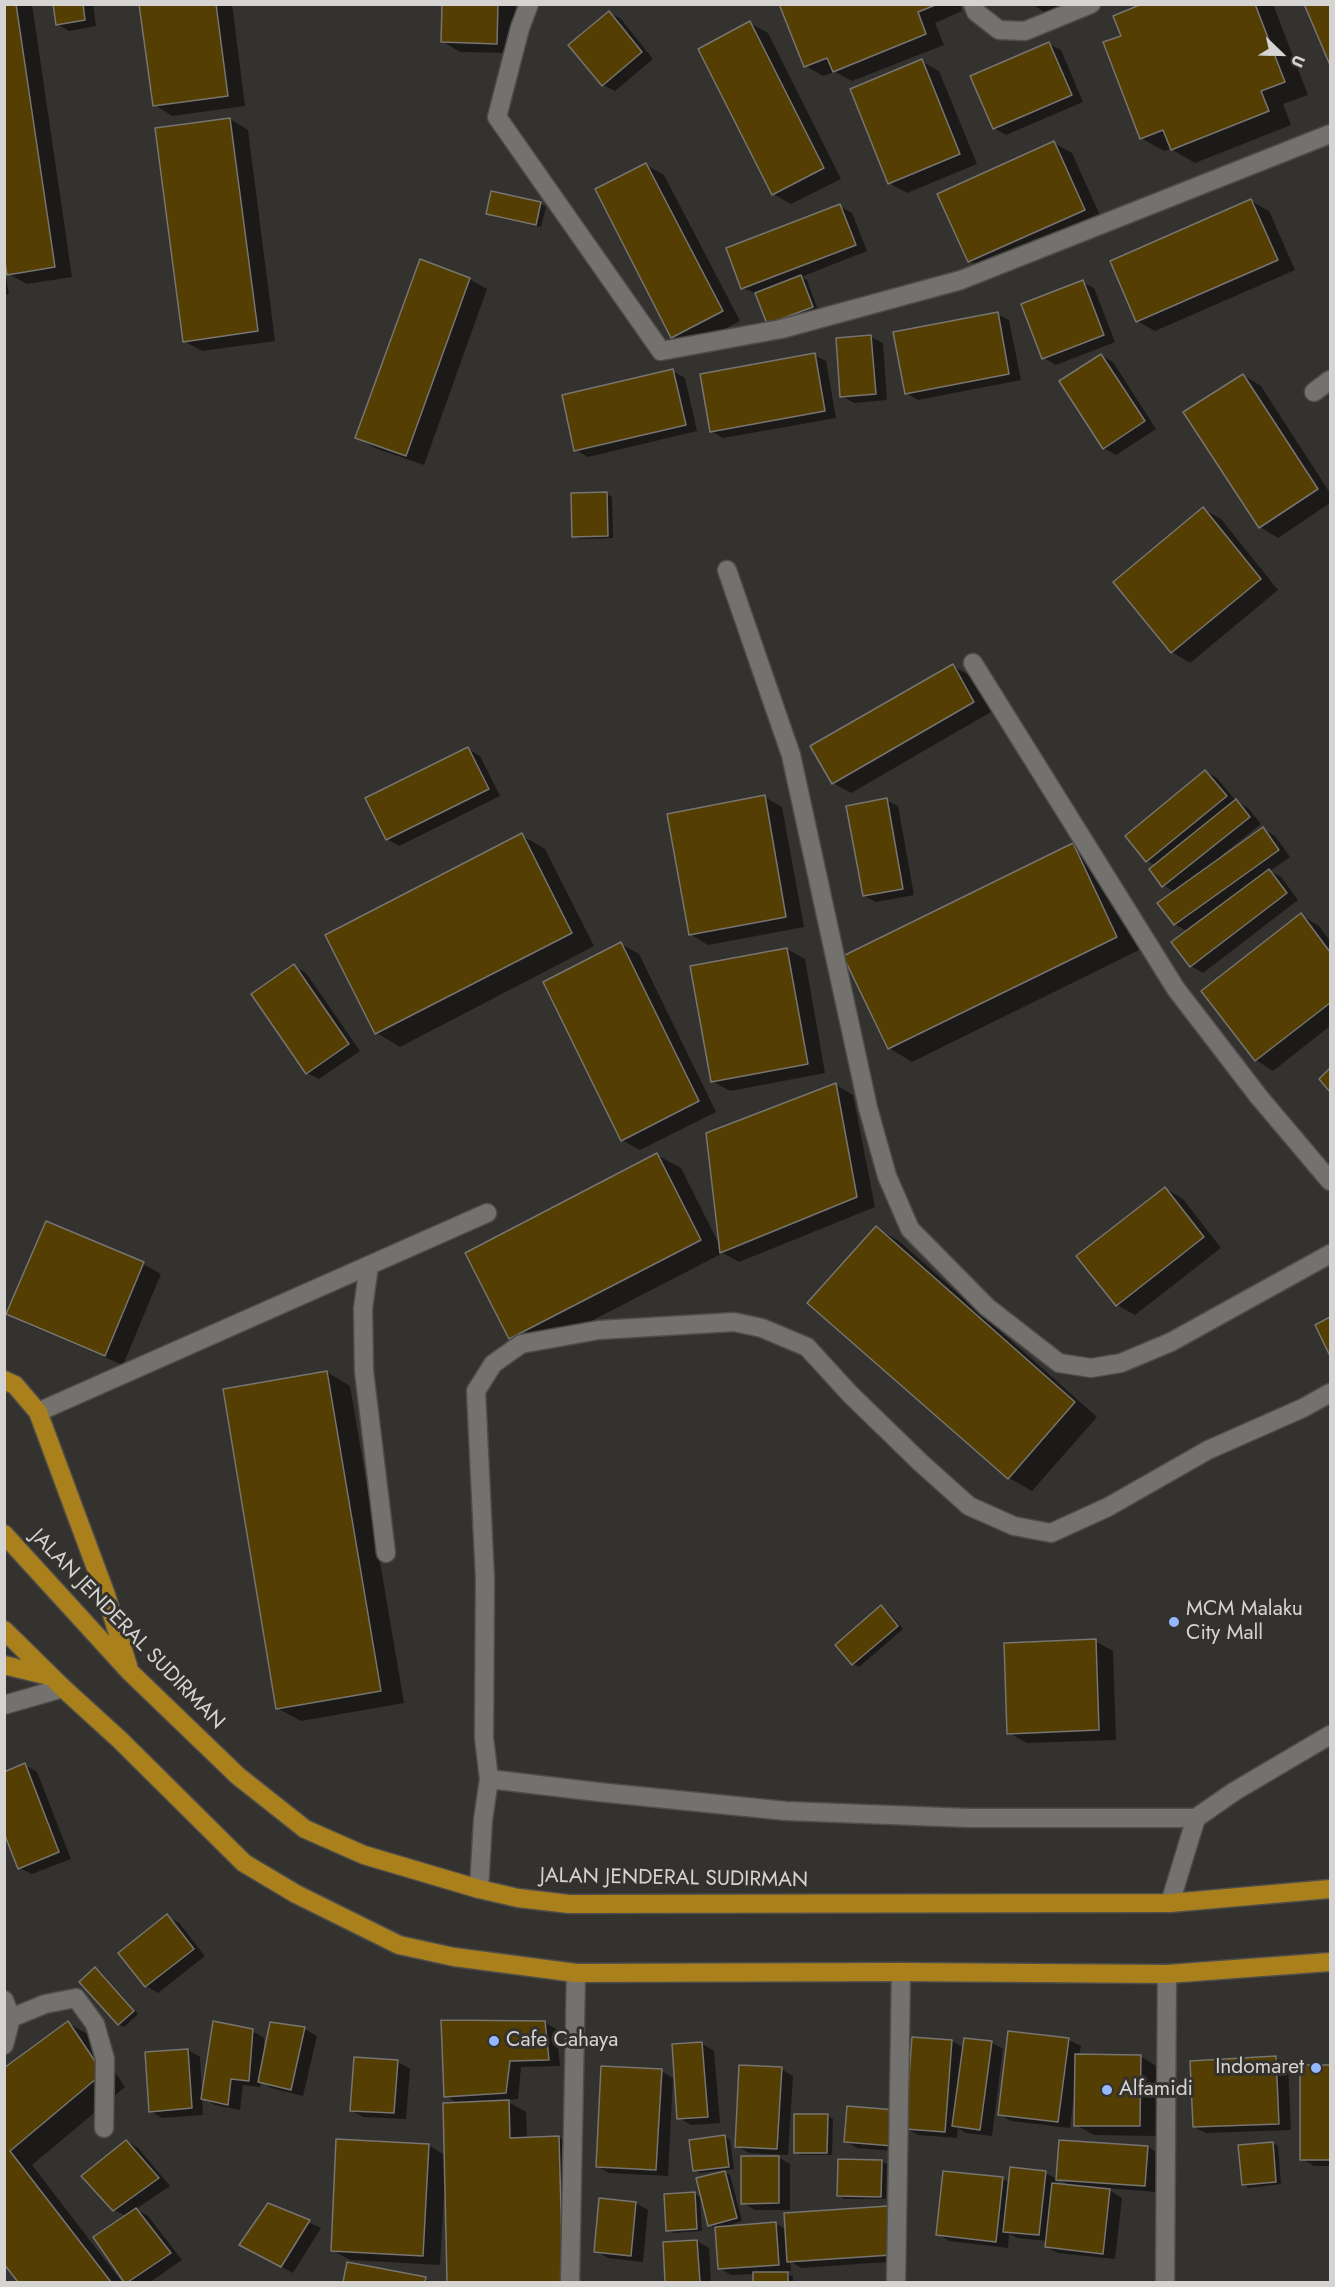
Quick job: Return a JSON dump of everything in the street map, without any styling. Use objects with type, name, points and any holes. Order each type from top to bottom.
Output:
[{"type":"highway","points":[[4,1380],[15,1385],[38,1412],[106,1595],[129,1671]]},
{"type":"highway","name":"JALAN JENDERAL SUDIRMAN","points":[[4,1534],[129,1671],[238,1776],[305,1829],[364,1856],[479,1889],[518,1898],[569,1904],[1170,1903],[1330,1889]]},
{"type":"highway","points":[[4,1630],[120,1740],[244,1863],[296,1894],[399,1945],[454,1957],[576,1973],[1167,1974],[1330,1962]]},
{"type":"highway","points":[[4,1665],[57,1682]]},
{"type":"street","points":[[529,4],[520,28],[497,117],[661,351],[781,329],[961,280],[1330,134]]},
{"type":"street","points":[[973,4],[976,12],[999,30],[1025,31],[1092,4]]},
{"type":"street","points":[[1314,392],[1330,380]]},
{"type":"street","points":[[727,570],[791,755],[868,1108],[887,1176],[910,1228],[987,1307],[1059,1363],[1090,1368],[1121,1363],[1171,1341],[1330,1254]]},
{"type":"street","points":[[973,663],[1176,989],[1259,1096],[1330,1181]]},
{"type":"street","points":[[38,1412],[487,1213]]},
{"type":"street","points":[[369,1266],[363,1308],[364,1371],[386,1553]]},
{"type":"street","points":[[479,1889],[483,1820],[489,1779],[484,1738],[484,1579],[476,1391],[494,1364],[520,1344],[610,1330],[734,1322],[762,1329],[807,1347],[858,1402],[969,1506],[1014,1526],[1051,1533],[1108,1507],[1208,1450],[1303,1408],[1330,1393]]},
{"type":"street","points":[[4,1705],[57,1682]]},
{"type":"street","points":[[489,1779],[786,1811],[969,1818],[1196,1818],[1235,1791],[1330,1736]]},
{"type":"street","points":[[1170,1903],[1196,1818]]},
{"type":"street","points":[[896,2283],[901,1972]]},
{"type":"street","points":[[570,2283],[576,1973]]},
{"type":"street","points":[[1165,2283],[1167,1974]]},
{"type":"street","points":[[11,2018],[45,2004],[76,1998],[95,2024],[105,2059],[104,2128]]},
{"type":"street","points":[[4,2000],[11,2018],[4,2045]]},
{"type":"building","points":[[4,4],[16,4],[55,267],[7,275],[4,255]]},
{"type":"building","points":[[53,4],[83,4],[85,20],[56,25]]},
{"type":"building","points":[[139,4],[216,4],[228,96],[153,106]]},
{"type":"building","points":[[442,4],[498,4],[497,44],[441,42]]},
{"type":"building","points":[[779,4],[938,4],[918,12],[926,34],[833,72],[827,58],[804,67]]},
{"type":"building","points":[[1142,4],[1255,4],[1285,82],[1261,91],[1269,111],[1171,150],[1163,130],[1140,139],[1103,42],[1121,36],[1113,16]]},
{"type":"building","points":[[1304,4],[1330,4],[1330,65]]},
{"type":"building","points":[[609,11],[642,52],[602,86],[568,45]]},
{"type":"building","points":[[750,21],[824,168],[772,195],[698,49]]},
{"type":"building","points":[[1049,42],[1072,95],[993,129],[970,76]]},
{"type":"building","points":[[922,59],[960,154],[888,184],[850,89]]},
{"type":"building","points":[[230,118],[258,331],[183,342],[155,128]]},
{"type":"building","points":[[1054,141],[1085,210],[968,262],[937,194]]},
{"type":"building","points":[[646,163],[723,311],[671,338],[595,189]]},
{"type":"building","points":[[491,191],[541,202],[536,225],[486,214]]},
{"type":"building","points":[[1251,199],[1278,260],[1136,322],[1110,261]]},
{"type":"building","points":[[840,204],[856,245],[741,289],[726,248]]},
{"type":"building","points":[[420,259],[470,278],[406,456],[355,438]]},
{"type":"building","points":[[801,275],[813,307],[767,324],[755,293]]},
{"type":"building","points":[[1083,280],[1104,335],[1042,359],[1021,304]]},
{"type":"building","points":[[998,312],[1009,374],[905,394],[893,332]]},
{"type":"building","points":[[871,335],[876,394],[840,397],[836,338]]},
{"type":"building","points":[[815,353],[825,411],[710,432],[700,374]]},
{"type":"building","points":[[1101,354],[1145,421],[1103,449],[1059,381]]},
{"type":"building","points":[[673,369],[686,425],[574,451],[562,395]]},
{"type":"building","points":[[1243,374],[1318,489],[1259,528],[1183,412]]},
{"type":"building","points":[[607,492],[608,536],[572,537],[571,493]]},
{"type":"building","points":[[1203,507],[1261,579],[1171,653],[1113,582]]},
{"type":"building","points":[[953,664],[974,702],[832,784],[810,746]]},
{"type":"building","points":[[468,747],[489,789],[386,840],[365,798]]},
{"type":"building","points":[[1205,770],[1227,796],[1146,862],[1125,836]]},
{"type":"building","points":[[765,795],[786,917],[689,935],[667,814]]},
{"type":"building","points":[[887,798],[903,889],[863,896],[846,806]]},
{"type":"building","points":[[1236,799],[1250,817],[1162,887],[1149,869]]},
{"type":"building","points":[[1263,827],[1279,850],[1174,925],[1157,903]]},
{"type":"building","points":[[522,833],[572,933],[375,1034],[325,935]]},
{"type":"building","points":[[1073,843],[1117,937],[888,1049],[843,956]]},
{"type":"building","points":[[1269,869],[1287,893],[1190,967],[1171,942]]},
{"type":"building","points":[[1301,913],[1330,952],[1330,1003],[1255,1061],[1201,991]]},
{"type":"building","points":[[621,942],[699,1101],[621,1141],[543,982]]},
{"type":"building","points":[[787,948],[808,1064],[711,1082],[690,966]]},
{"type":"building","points":[[294,964],[349,1044],[306,1074],[251,994]]},
{"type":"building","points":[[1330,1068],[1330,1092],[1319,1079]]},
{"type":"building","points":[[836,1083],[857,1197],[720,1253],[706,1133]]},
{"type":"building","points":[[657,1153],[701,1240],[509,1339],[465,1253]]},
{"type":"building","points":[[1165,1187],[1204,1237],[1116,1306],[1076,1256]]},
{"type":"building","points":[[46,1221],[144,1262],[105,1356],[6,1314]]},
{"type":"building","points":[[876,1226],[1075,1402],[1008,1479],[807,1303]]},
{"type":"building","points":[[1330,1317],[1330,1356],[1315,1325]]},
{"type":"building","points":[[327,1371],[381,1691],[276,1709],[223,1389]]},
{"type":"building","points":[[881,1605],[898,1626],[852,1665],[835,1645]]},
{"type":"building","points":[[1096,1639],[1099,1730],[1007,1734],[1004,1643]]},
{"type":"building","points":[[25,1763],[59,1852],[18,1869],[4,1833],[4,1772]]},
{"type":"building","points":[[167,1914],[194,1949],[145,1987],[118,1953]]},
{"type":"building","points":[[95,1967],[134,2011],[118,2025],[79,1982]]},
{"type":"building","name":"Cafe Cahaya","points":[[441,2020],[545,2021],[549,2060],[510,2061],[506,2093],[444,2097]]},
{"type":"building","points":[[68,2021],[103,2073],[10,2151],[111,2282],[18,2282],[4,2264],[4,2068]]},
{"type":"building","points":[[213,2021],[253,2029],[249,2081],[231,2079],[228,2105],[201,2099]]},
{"type":"building","points":[[270,2022],[305,2027],[291,2090],[258,2082]]},
{"type":"building","points":[[1008,2031],[1069,2038],[1058,2122],[998,2115]]},
{"type":"building","points":[[912,2037],[952,2040],[945,2132],[905,2129]]},
{"type":"building","points":[[964,2038],[992,2041],[980,2130],[952,2126]]},
{"type":"building","points":[[702,2042],[708,2117],[677,2119],[672,2044]]},
{"type":"building","points":[[188,2049],[192,2108],[149,2112],[145,2052]]},
{"type":"building","name":"Alfamidi","points":[[1075,2054],[1141,2055],[1140,2126],[1074,2126]]},
{"type":"building","points":[[1276,2056],[1279,2124],[1193,2127],[1190,2061]]},
{"type":"building","points":[[354,2057],[398,2060],[394,2113],[350,2111]]},
{"type":"building","points":[[739,2065],[782,2067],[777,2149],[735,2147]]},
{"type":"building","points":[[1300,2065],[1330,2065],[1330,2160],[1300,2160]]},
{"type":"building","points":[[601,2066],[662,2069],[656,2170],[596,2167]]},
{"type":"building","points":[[509,2100],[510,2138],[559,2136],[563,2282],[447,2282],[443,2103]]},
{"type":"building","points":[[847,2106],[896,2110],[893,2146],[844,2142]]},
{"type":"building","points":[[794,2114],[828,2114],[827,2153],[794,2153]]},
{"type":"building","points":[[725,2135],[729,2167],[693,2171],[689,2140]]},
{"type":"building","points":[[336,2139],[429,2144],[423,2256],[331,2251]]},
{"type":"building","points":[[126,2140],[159,2178],[113,2211],[81,2176]]},
{"type":"building","points":[[1059,2140],[1148,2146],[1145,2186],[1056,2180]]},
{"type":"building","points":[[1273,2142],[1276,2182],[1242,2185],[1238,2145]]},
{"type":"building","points":[[741,2156],[779,2156],[779,2203],[741,2204]]},
{"type":"building","points":[[838,2159],[882,2160],[881,2197],[837,2196]]},
{"type":"building","points":[[1010,2167],[1046,2171],[1039,2235],[1003,2232]]},
{"type":"building","points":[[725,2171],[737,2218],[708,2226],[696,2178]]},
{"type":"building","points":[[943,2171],[1003,2177],[996,2242],[936,2235]]},
{"type":"building","points":[[1052,2183],[1110,2189],[1103,2254],[1045,2247]]},
{"type":"building","points":[[695,2192],[697,2229],[666,2231],[664,2194]]},
{"type":"building","points":[[599,2198],[636,2202],[631,2256],[594,2252]]},
{"type":"building","points":[[268,2203],[310,2220],[281,2267],[239,2245]]},
{"type":"building","points":[[888,2206],[891,2255],[787,2262],[784,2213]]},
{"type":"building","points":[[136,2208],[171,2253],[128,2282],[124,2282],[93,2237]]},
{"type":"building","points":[[776,2222],[779,2265],[718,2269],[715,2227]]},
{"type":"building","points":[[697,2240],[700,2282],[665,2282],[663,2242]]},
{"type":"building","points":[[347,2262],[426,2277],[425,2282],[343,2282]]},
{"type":"building","points":[[753,2272],[788,2272],[788,2282],[753,2282]]},
{"type":"place","name":"MCM Malaku City Mall","points":[[1174,1622]]},
{"type":"place","name":"Cafe Cahaya","points":[[494,2041]]},
{"type":"place","name":"Indomaret","points":[[1316,2068]]},
{"type":"place","name":"Alfamidi","points":[[1107,2090]]}]
